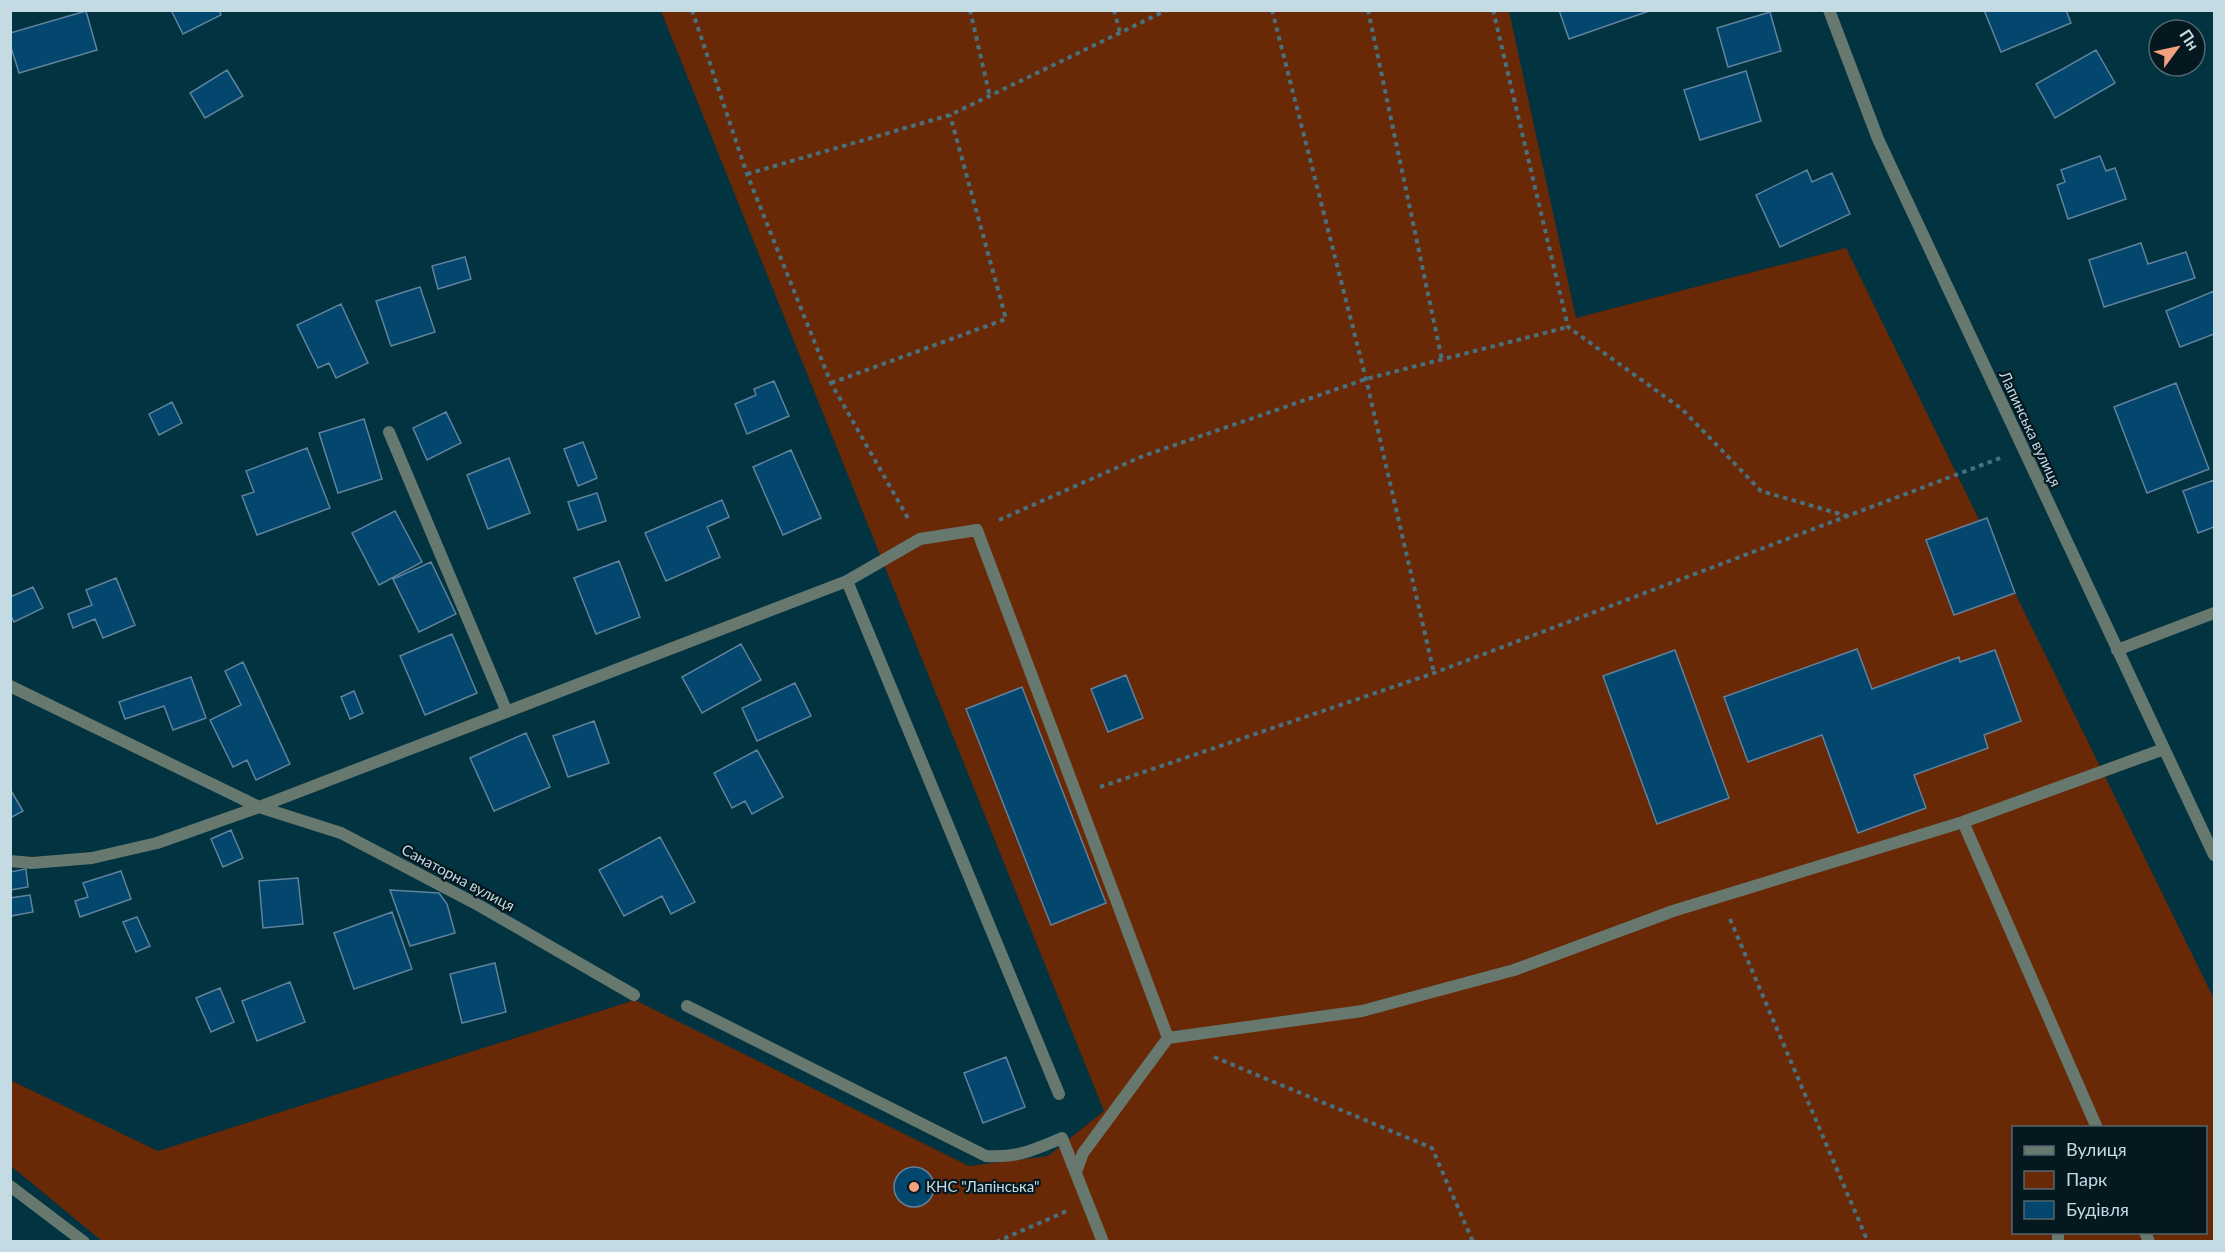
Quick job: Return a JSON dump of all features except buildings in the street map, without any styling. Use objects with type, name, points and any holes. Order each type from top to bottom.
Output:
[{"type":"street","name":"Лапинська вулиця","points":[[1829,10],[1878,139],[2214,855]]},
{"type":"street","points":[[389,432],[507,712]]},
{"type":"street","points":[[10,861],[32,862],[92,858],[156,843],[259,807],[847,581],[920,539],[977,530],[1168,1038]]},
{"type":"street","points":[[847,581],[1059,1094]]},
{"type":"street","points":[[2117,650],[2214,613]]},
{"type":"street","name":"Санаторна вулиця","points":[[10,687],[259,807],[341,833],[480,906],[634,995]]},
{"type":"street","points":[[1076,1172],[1083,1153],[1168,1038],[1362,1011],[1514,970],[1673,911],[1963,822],[2164,749]]},
{"type":"street","points":[[1963,822],[2096,1126]]},
{"type":"street","points":[[687,1006],[986,1156],[1008,1158],[1030,1152],[1062,1138],[1102,1242]]},
{"type":"street","points":[[10,1186],[84,1242]]},
{"type":"path","points":[[692,10],[747,174],[831,383],[920,539]]},
{"type":"path","points":[[970,10],[990,97]]},
{"type":"path","points":[[1114,10],[1120,33]]},
{"type":"path","points":[[747,174],[950,115],[1167,10]]},
{"type":"path","points":[[1272,10],[1366,379],[1434,674]]},
{"type":"path","points":[[1368,10],[1442,360]]},
{"type":"path","points":[[1493,10],[1568,327],[1682,409],[1761,491],[1848,516]]},
{"type":"path","points":[[831,383],[1006,319],[950,115]]},
{"type":"path","points":[[977,530],[1143,456],[1366,379],[1568,327]]},
{"type":"path","points":[[1077,795],[1434,674],[2023,450]]},
{"type":"path","points":[[1721,897],[1868,1242]]},
{"type":"path","points":[[1212,1056],[1432,1148],[1473,1242]]},
{"type":"path","points":[[996,1242],[1088,1202]]},
{"type":"green space","points":[[661,11],[1509,11],[1576,318],[1846,248],[2214,999],[2214,1241],[102,1241],[11,1166],[10,1080],[158,1151],[635,1000],[969,1166],[1048,1156],[1104,1111]]},
{"type":"place","name":"КНС \"Лапінська\"","points":[[914,1187]]}]
